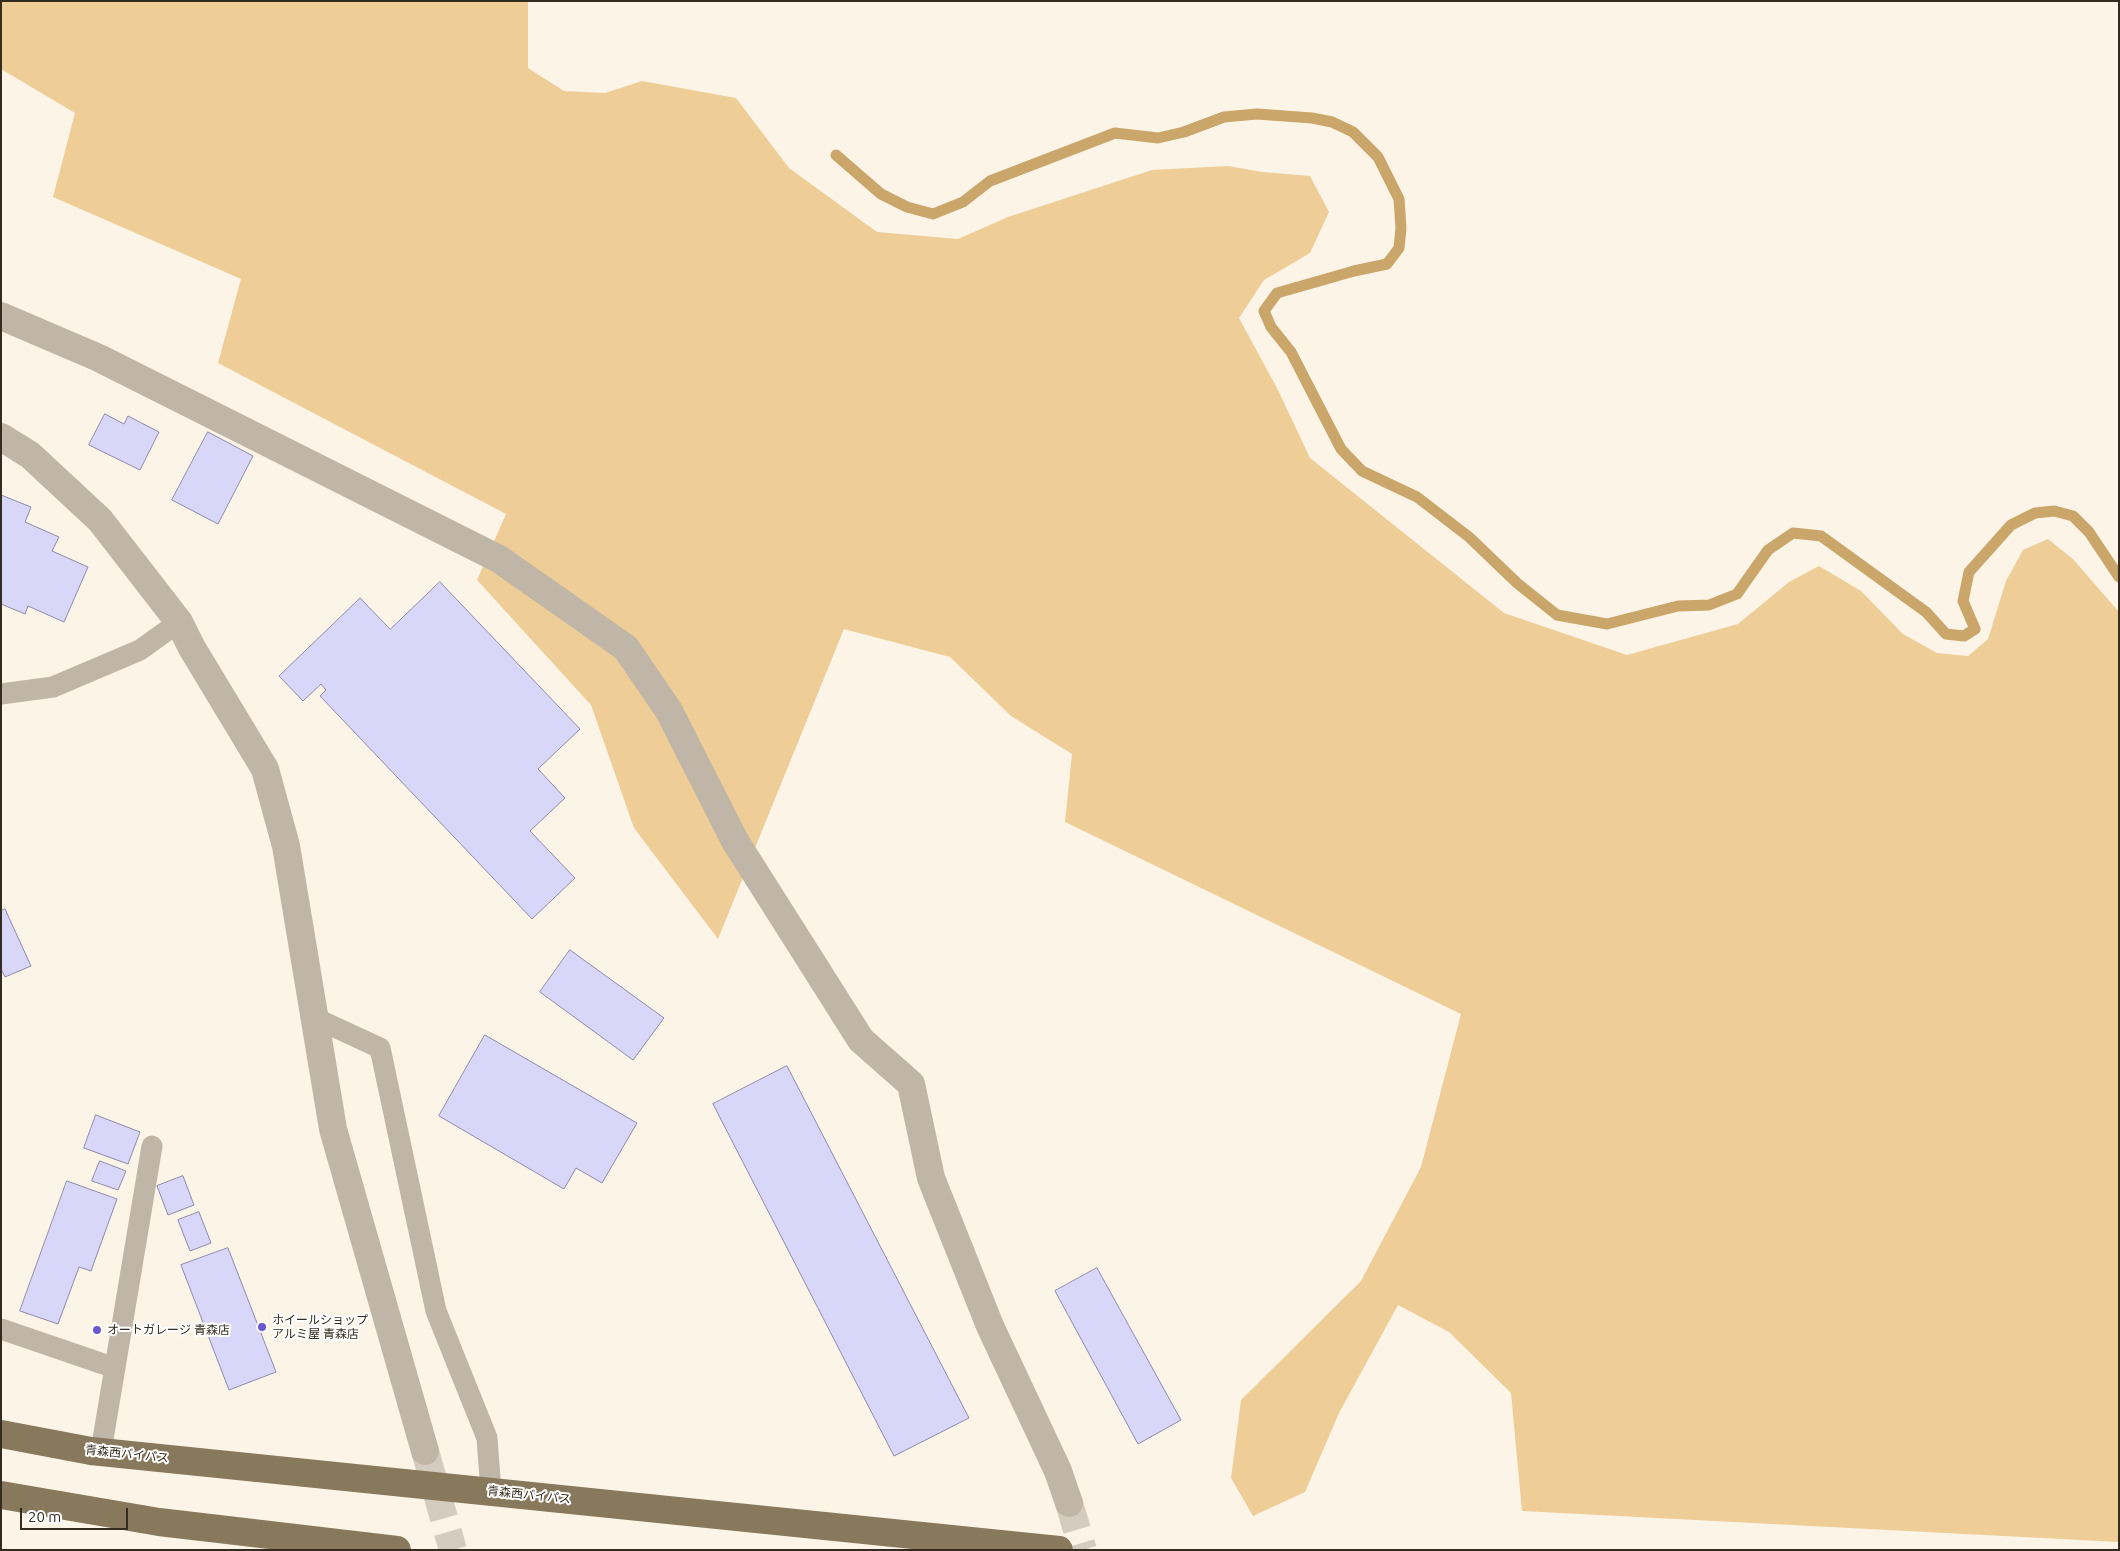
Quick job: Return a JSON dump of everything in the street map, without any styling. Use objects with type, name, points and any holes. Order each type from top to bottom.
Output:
[{"type":"highway","name":"青森西バイパス","points":[[1,1434],[101,1451],[1059,1550]]},
{"type":"highway","points":[[1,1495],[159,1522],[397,1550]]},
{"type":"street","points":[[1,316],[99,358],[499,559],[626,648],[669,711],[734,840],[861,1040],[911,1084],[931,1178],[990,1326],[1058,1471],[1069,1503]]},
{"type":"street","points":[[1,437],[30,454],[100,520],[179,622],[265,769],[286,846],[333,1128],[425,1451]]},
{"type":"lane","points":[[1,694],[53,687],[140,650],[179,622]]},
{"type":"lane","points":[[315,1018],[380,1048],[436,1311],[487,1438],[491,1491]]},
{"type":"lane","points":[[101,1451],[152,1146]]},
{"type":"lane","points":[[1,1329],[115,1368]]},
{"type":"shaded area","points":[[1,1],[528,1],[528,68],[564,91],[605,93],[642,81],[736,98],[789,168],[877,232],[958,239],[1008,217],[1152,170],[1228,166],[1262,172],[1310,176],[1329,212],[1310,253],[1264,280],[1239,318],[1278,390],[1310,458],[1504,613],[1627,655],[1738,624],[1789,582],[1819,566],[1861,591],[1903,634],[1937,653],[1968,656],[1988,639],[2006,581],[2023,550],[2048,539],[2073,559],[2119,612],[2119,1542],[1522,1511],[1511,1393],[1449,1332],[1398,1305],[1339,1413],[1305,1492],[1253,1516],[1231,1478],[1241,1400],[1361,1281],[1421,1167],[1461,1014],[1065,822],[1072,754],[1011,716],[950,657],[844,629],[718,939],[634,828],[591,705],[477,580],[506,514],[218,363],[241,279],[53,197],[75,113],[1,69]]},
{"type":"building","points":[[105,414],[124,424],[128,416],[159,432],[140,470],[89,445]]},
{"type":"building","points":[[208,432],[253,456],[218,524],[172,500]]},
{"type":"building","points":[[1,495],[31,507],[25,522],[59,537],[52,551],[88,567],[64,622],[28,606],[25,614],[1,604]]},
{"type":"building","points":[[440,582],[580,729],[538,769],[565,798],[530,831],[575,878],[532,919],[320,696],[326,690],[321,684],[303,701],[279,676],[360,598],[390,629]]},
{"type":"building","points":[[5,909],[31,966],[5,977],[1,969],[1,911]]},
{"type":"building","points":[[570,950],[664,1018],[633,1060],[540,992]]},
{"type":"building","points":[[485,1035],[637,1123],[602,1183],[576,1168],[564,1189],[439,1116]]},
{"type":"building","points":[[787,1066],[969,1418],[894,1456],[713,1104]]},
{"type":"building","points":[[96,1115],[140,1132],[128,1164],[84,1148]]},
{"type":"building","points":[[100,1161],[126,1171],[118,1190],[92,1181]]},
{"type":"building","points":[[183,1176],[194,1205],[168,1215],[157,1186]]},
{"type":"building","points":[[67,1181],[117,1199],[91,1271],[79,1267],[58,1324],[20,1311]]},
{"type":"building","points":[[199,1212],[211,1243],[190,1251],[178,1220]]},
{"type":"building","points":[[228,1248],[276,1372],[229,1390],[181,1265]]},
{"type":"building","points":[[1097,1268],[1181,1420],[1138,1444],[1055,1291]]},
{"type":"waterway","points":[[836,155],[881,194],[907,207],[933,214],[963,202],[990,181],[1115,133],[1158,138],[1184,132],[1224,117],[1257,114],[1312,118],[1332,122],[1353,132],[1378,157],[1399,199],[1401,228],[1399,248],[1387,264],[1354,271],[1277,293],[1264,311],[1271,327],[1291,352],[1341,449],[1362,471],[1417,497],[1469,537],[1517,583],[1557,615],[1607,624],[1678,606],[1709,605],[1737,594],[1768,550],[1793,533],[1821,536],[1926,612],[1946,634],[1964,636],[1975,629],[1963,601],[1969,572],[2011,525],[2035,513],[2054,511],[2073,516],[2089,532],[2119,577]]},
{"type":"tunnel","points":[[425,1451],[453,1550]]},
{"type":"tunnel","points":[[1069,1503],[1083,1550]]},
{"type":"place","name":"ホイールショップ アルミ屋 青森店","points":[[262,1327]]},
{"type":"place","name":"オートガレージ 青森店","points":[[97,1330]]}]
